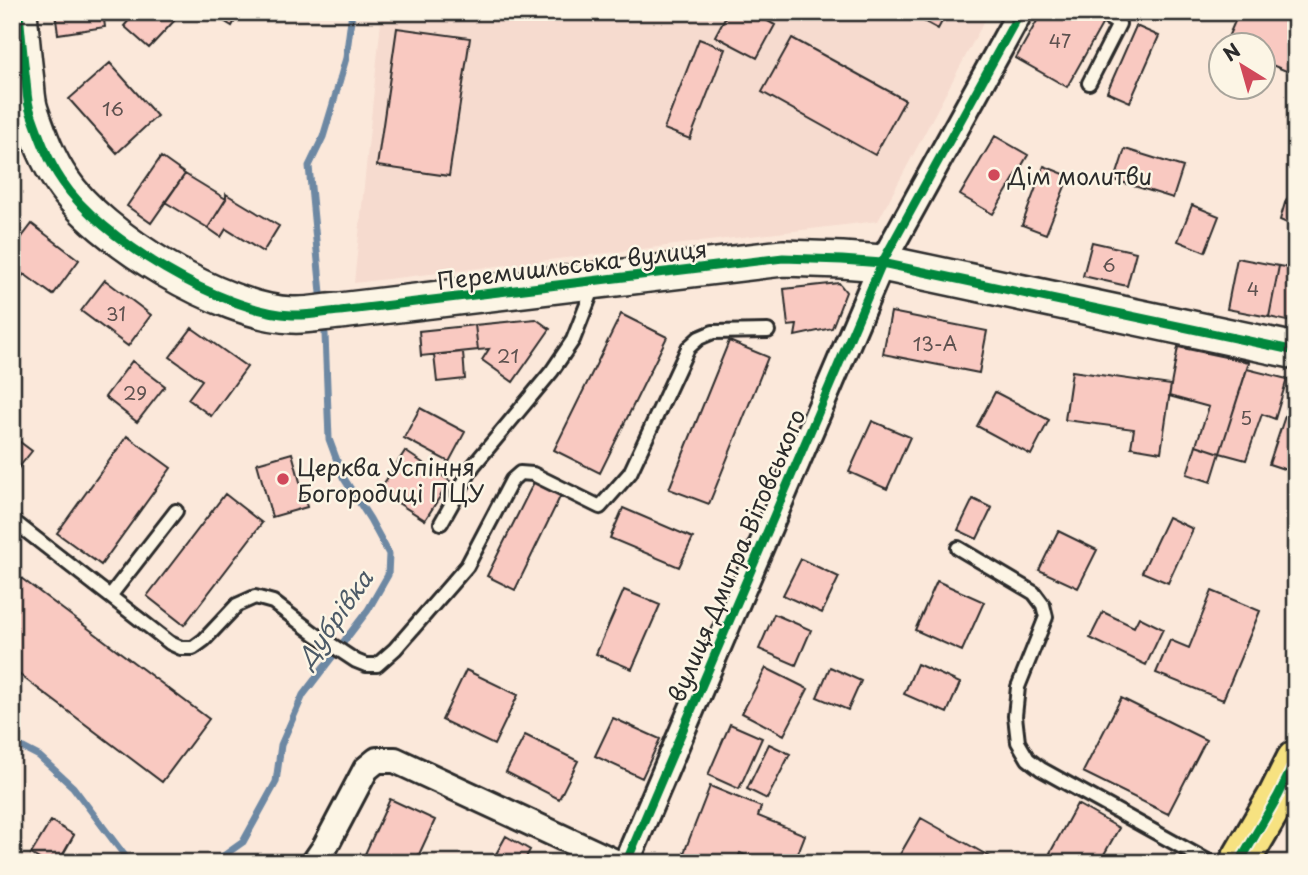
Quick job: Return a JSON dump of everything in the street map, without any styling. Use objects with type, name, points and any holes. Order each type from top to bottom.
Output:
[{"type":"main road","name":"Перемишльська вулиця","points":[[18,34],[29,110],[45,150],[62,182],[114,234],[153,261],[202,289],[253,308],[292,315],[783,258],[842,260],[882,263],[1296,351]]},
{"type":"main road","points":[[1239,863],[1296,760]]},
{"type":"street","name":"вулиця Дмитра Вітовського","points":[[626,863],[882,263],[1020,12]]},
{"type":"street","points":[[314,863],[325,848],[366,769],[377,760],[394,760],[617,863]]},
{"type":"lane","points":[[1089,83],[1119,24],[1098,12]]},
{"type":"lane","points":[[441,523],[473,466],[552,371],[573,340],[597,280]]},
{"type":"lane","points":[[12,520],[181,649],[193,648],[237,605],[255,597],[273,602],[356,661],[377,665],[395,649],[467,566],[512,480],[520,473],[533,474],[600,507],[630,473],[688,348],[699,338],[713,332],[768,331]]},
{"type":"lane","points":[[110,596],[176,511]]},
{"type":"lane","points":[[958,548],[1034,593],[1043,605],[1046,617],[1018,687],[1015,716],[1018,742],[1028,759],[1041,769],[1211,863]]},
{"type":"shaded area","points":[[382,12],[989,12],[878,221],[354,283]]},
{"type":"building","points":[[55,12],[103,12],[105,27],[58,34]]},
{"type":"building","points":[[136,12],[167,12],[175,20],[149,48],[124,26]]},
{"type":"building","points":[[209,12],[240,12],[232,26]]},
{"type":"building","points":[[728,12],[751,12],[775,25],[757,58],[715,36]]},
{"type":"building","points":[[907,12],[947,12],[938,29]]},
{"type":"building","points":[[1042,12],[1088,12],[1104,21],[1067,87],[1016,58]]},
{"type":"building","points":[[1239,12],[1296,12],[1296,75],[1276,67],[1276,32],[1230,32]]},
{"type":"building","points":[[1136,26],[1159,36],[1130,102],[1107,92]]},
{"type":"building","points":[[397,28],[470,38],[449,176],[377,166]]},
{"type":"building","points":[[792,38],[905,100],[875,155],[762,92]]},
{"type":"building","points":[[699,39],[725,49],[690,139],[664,129]]},
{"type":"building","points":[[110,63],[157,116],[117,153],[69,99]]},
{"type":"building","name":"Дім молитви","points":[[995,136],[1028,155],[993,214],[960,195]]},
{"type":"building","points":[[1125,149],[1183,167],[1173,198],[1115,180]]},
{"type":"building","points":[[161,157],[185,174],[151,223],[127,206]]},
{"type":"building","points":[[1044,166],[1069,176],[1046,234],[1022,225]]},
{"type":"building","points":[[185,174],[226,199],[208,228],[165,202]]},
{"type":"building","points":[[1296,184],[1296,208],[1285,203]]},
{"type":"building","points":[[226,194],[279,226],[263,252],[226,229],[221,237],[208,228],[226,199]]},
{"type":"building","points":[[1285,203],[1296,208],[1296,227],[1280,220]]},
{"type":"building","points":[[1192,205],[1219,216],[1205,252],[1178,241]]},
{"type":"building","points":[[32,224],[79,260],[53,295],[24,274],[12,289],[12,250]]},
{"type":"building","points":[[1092,242],[1136,252],[1127,286],[1083,276]]},
{"type":"building","points":[[1237,258],[1279,266],[1269,317],[1227,309]]},
{"type":"building","points":[[1279,266],[1296,269],[1296,323],[1269,317]]},
{"type":"building","points":[[105,280],[151,315],[128,346],[81,311]]},
{"type":"building","points":[[839,283],[846,292],[832,328],[795,336],[797,325],[788,326],[784,289]]},
{"type":"building","points":[[891,312],[987,331],[979,373],[883,354]]},
{"type":"building","points":[[621,314],[667,337],[600,473],[554,450]]},
{"type":"building","points":[[536,319],[550,329],[513,382],[482,360],[489,349],[478,350],[475,325]]},
{"type":"building","points":[[475,325],[478,350],[421,356],[419,331]]},
{"type":"building","points":[[192,328],[247,367],[211,416],[188,399],[202,380],[170,357]]},
{"type":"building","points":[[729,341],[768,357],[709,504],[669,489]]},
{"type":"building","points":[[1178,347],[1249,362],[1220,453],[1196,445],[1209,407],[1169,396]]},
{"type":"building","points":[[463,352],[465,379],[437,382],[434,355]]},
{"type":"building","points":[[132,361],[165,386],[137,422],[105,397]]},
{"type":"building","points":[[1247,369],[1287,379],[1275,419],[1262,414],[1246,460],[1220,453]]},
{"type":"building","points":[[1072,371],[1171,385],[1161,452],[1131,447],[1134,429],[1065,420]]},
{"type":"building","points":[[1296,383],[1296,473],[1269,464]]},
{"type":"building","points":[[995,392],[1049,420],[1031,455],[977,426]]},
{"type":"building","points":[[420,408],[465,432],[449,462],[404,438]]},
{"type":"building","points":[[872,421],[910,437],[887,489],[849,472]]},
{"type":"building","points":[[12,436],[32,451],[12,476]]},
{"type":"building","points":[[127,436],[171,468],[101,565],[57,533]]},
{"type":"building","points":[[1196,445],[1220,453],[1211,482],[1187,474]]},
{"type":"building","points":[[405,451],[450,481],[425,520],[379,491]]},
{"type":"building","points":[[292,453],[307,507],[272,517],[257,463]]},
{"type":"building","points":[[534,482],[561,495],[515,590],[487,576]]},
{"type":"building","points":[[225,494],[262,523],[184,625],[147,596]]},
{"type":"building","points":[[973,499],[992,508],[977,539],[958,530]]},
{"type":"building","points":[[623,508],[693,538],[679,567],[610,538]]},
{"type":"building","points":[[1168,517],[1193,529],[1168,583],[1142,572]]},
{"type":"building","points":[[1058,531],[1097,550],[1078,588],[1039,570]]},
{"type":"building","points":[[801,559],[839,577],[822,613],[783,595]]},
{"type":"building","points":[[21,578],[209,719],[162,782],[12,669],[12,589]]},
{"type":"building","points":[[937,581],[984,602],[962,651],[915,630]]},
{"type":"building","points":[[624,590],[660,605],[632,669],[596,654]]},
{"type":"building","points":[[1212,591],[1260,611],[1223,700],[1156,673],[1170,640],[1189,648]]},
{"type":"building","points":[[1103,612],[1134,627],[1139,617],[1163,629],[1146,665],[1090,638]]},
{"type":"building","points":[[774,614],[811,630],[796,665],[759,649]]},
{"type":"building","points":[[917,664],[960,683],[947,713],[904,694]]},
{"type":"building","points":[[830,667],[861,681],[848,710],[817,697]]},
{"type":"building","points":[[766,668],[808,689],[784,735],[742,713]]},
{"type":"building","points":[[466,670],[518,695],[494,745],[442,720]]},
{"type":"building","points":[[1121,698],[1206,740],[1168,814],[1083,772]]},
{"type":"building","points":[[613,718],[660,739],[642,778],[595,756]]},
{"type":"building","points":[[730,724],[762,738],[739,789],[708,775]]},
{"type":"building","points":[[525,735],[578,761],[559,799],[506,772]]},
{"type":"building","points":[[769,744],[790,754],[767,799],[747,789]]},
{"type":"building","points":[[710,786],[761,807],[758,816],[805,835],[794,863],[764,863],[740,853],[736,863],[709,863],[684,853]]},
{"type":"building","points":[[390,799],[435,820],[415,863],[385,863],[365,854]]},
{"type":"building","points":[[1077,804],[1119,828],[1099,863],[1067,863],[1050,853]]},
{"type":"building","points":[[921,818],[1001,863],[906,863],[898,858]]},
{"type":"building","points":[[51,821],[74,835],[58,863],[46,863],[31,854]]},
{"type":"building","points":[[506,836],[530,850],[523,863],[491,863]]},
{"type":"waterway","name":"Дубрівка","points":[[321,293],[309,166],[323,137],[346,58],[352,12]]},
{"type":"waterway","name":"Дубрівка","points":[[208,863],[219,859],[243,842],[276,782],[281,745],[303,695],[368,610],[388,575],[389,554],[343,477],[329,439],[325,334]]},
{"type":"waterway","name":"Дубрівка","points":[[12,742],[39,756],[73,787],[132,863]]},
{"type":"cycle path","points":[[19,12],[30,109],[52,165],[80,203],[104,226],[165,269],[198,287],[264,311],[292,315],[310,314],[783,258],[842,260],[882,263],[1296,351]]},
{"type":"cycle path","points":[[626,863],[882,263],[1020,12]]},
{"type":"cycle path","points":[[1239,863],[1296,760]]},
{"type":"place","name":"Дім молитви","points":[[994,175]]},
{"type":"place","name":"Церква Успіння Богородиці ПЦУ","points":[[283,479]]}]
